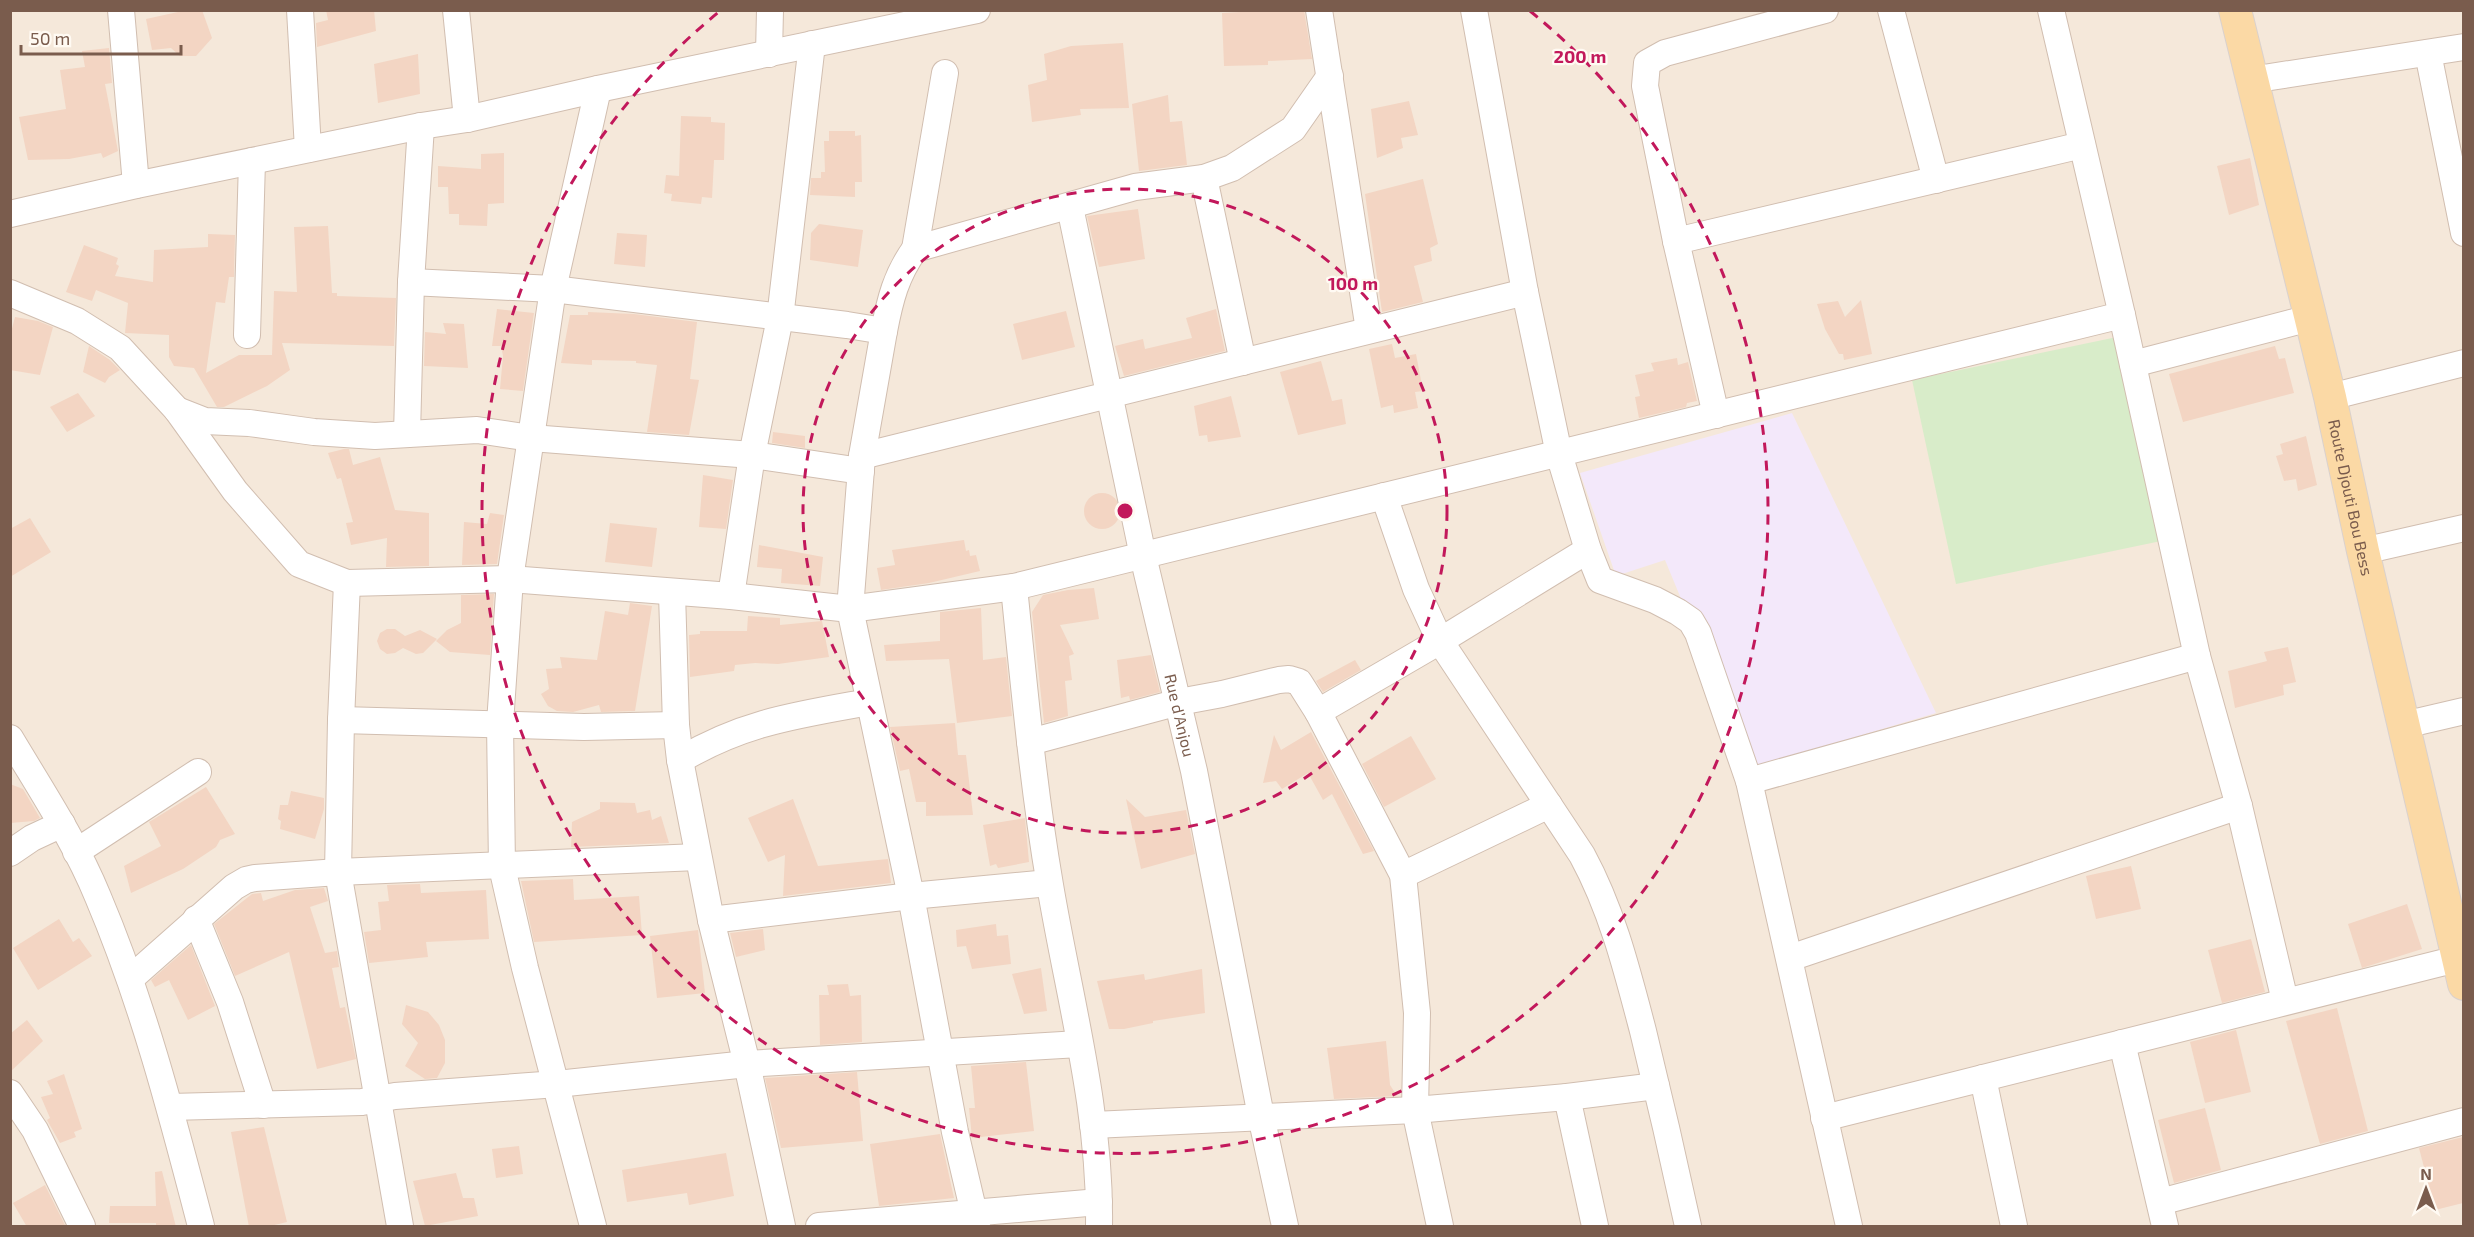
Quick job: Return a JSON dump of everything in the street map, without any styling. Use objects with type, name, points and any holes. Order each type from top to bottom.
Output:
[{"type":"main road","name":"Route Djouti Bou Bess","points":[[2235,10],[2330,397],[2460,972]]},
{"type":"street","points":[[121,10],[136,185]]},
{"type":"street","points":[[300,10],[308,149]]},
{"type":"street","points":[[456,10],[467,119]]},
{"type":"street","points":[[769,54],[770,10]]},
{"type":"street","points":[[10,214],[136,185],[421,126],[467,119],[598,89],[977,10]]},
{"type":"street","points":[[1319,10],[1369,330]]},
{"type":"street","points":[[1474,10],[1525,292],[1559,454],[1588,550],[1600,580],[1655,600],[1691,621],[1712,669],[1749,781],[1849,1227]]},
{"type":"street","points":[[1716,415],[1676,241],[1645,86],[1647,63],[1665,52],[1825,10]]},
{"type":"street","points":[[1891,10],[1936,180]]},
{"type":"street","points":[[2051,10],[2122,315],[2197,656],[2239,807],[2285,1002]]},
{"type":"street","points":[[731,596],[752,455],[780,318],[812,44]]},
{"type":"street","points":[[2251,80],[2463,47]]},
{"type":"street","points":[[2428,53],[2462,220]]},
{"type":"street","points":[[945,73],[915,249],[902,266],[891,294],[884,331],[861,464],[850,609],[911,896],[939,1053],[976,1221]]},
{"type":"street","points":[[915,249],[1135,187],[1204,178],[1232,168],[1293,129],[1330,76]]},
{"type":"street","points":[[593,1227],[525,968],[502,867],[500,723],[510,579],[553,289],[598,89]]},
{"type":"street","points":[[407,434],[411,282],[421,126]]},
{"type":"street","points":[[1676,241],[2082,145]]},
{"type":"street","points":[[247,335],[252,161]]},
{"type":"street","points":[[1204,178],[1244,362]]},
{"type":"street","name":"Rue d’Anjou","points":[[1070,207],[1143,556],[1179,702],[1285,1227]]},
{"type":"street","points":[[411,282],[553,289],[884,331]]},
{"type":"street","points":[[177,410],[205,421],[364,435],[477,430],[531,438],[861,464],[1110,395],[1525,292]]},
{"type":"street","points":[[10,293],[77,321],[120,348],[177,410],[236,490],[299,564],[347,583],[510,579],[731,596],[850,609],[1014,587],[2122,315]]},
{"type":"street","points":[[2133,364],[2310,318]]},
{"type":"street","points":[[2330,397],[2463,363]]},
{"type":"street","points":[[1384,496],[1416,589],[1440,641],[1582,855],[1607,908],[1623,953],[1688,1227]]},
{"type":"street","points":[[2363,551],[2463,528]]},
{"type":"street","points":[[1318,712],[1440,641],[1588,550]]},
{"type":"street","points":[[347,583],[340,720],[338,872],[400,1227]]},
{"type":"street","points":[[819,1227],[1099,1214],[1093,1125],[1049,883],[1030,742],[1014,587]]},
{"type":"street","points":[[672,593],[675,725],[680,760],[711,920],[747,1064],[782,1227]]},
{"type":"street","points":[[1749,781],[2197,656]]},
{"type":"street","points":[[1030,742],[1179,702],[1289,679],[1299,682],[1318,712],[1403,875],[1417,1013],[1415,1110],[1440,1227]]},
{"type":"street","points":[[680,760],[706,745],[757,724],[869,702]]},
{"type":"street","points":[[2404,725],[2463,711]]},
{"type":"street","points":[[340,720],[584,727],[675,725]]},
{"type":"street","points":[[10,738],[62,824],[98,896],[130,979],[170,1107],[201,1227]]},
{"type":"street","points":[[76,852],[198,772]]},
{"type":"street","points":[[1403,875],[1549,805]]},
{"type":"street","points":[[1790,958],[2239,807]]},
{"type":"street","points":[[10,853],[32,838],[62,824]]},
{"type":"street","points":[[130,979],[196,919],[246,880],[338,872],[502,867],[698,857]]},
{"type":"street","points":[[711,920],[911,896],[1049,883]]},
{"type":"street","points":[[196,919],[230,1002],[263,1105]]},
{"type":"street","points":[[1824,1118],[2285,1002],[2460,972]]},
{"type":"street","points":[[2122,1043],[2165,1227]]},
{"type":"street","points":[[170,1107],[377,1100],[395,1096],[557,1084],[747,1064],[1079,1044]]},
{"type":"street","points":[[1983,1078],[2014,1227]]},
{"type":"street","points":[[1093,1125],[1415,1110],[1567,1097],[1656,1086]]},
{"type":"street","points":[[10,1093],[35,1130],[82,1227]]},
{"type":"street","points":[[1567,1097],[1595,1227]]},
{"type":"street","points":[[2160,1202],[2463,1122]]},
{"type":"shaded area","points":[[11,11],[2463,11],[2463,1226],[11,1226]]},
{"type":"shaded area","points":[[1792,413],[1936,713],[1751,768],[1665,560],[1616,576],[1580,473]]},
{"type":"green space","points":[[2117,337],[2161,541],[1956,584],[1912,380]]},
{"type":"building","points":[[187,10],[202,10],[212,38],[196,56],[180,56],[171,48],[152,50],[146,19]]},
{"type":"building","points":[[326,10],[374,10],[376,31],[317,47],[316,23],[328,20]]},
{"type":"building","points":[[1304,10],[1312,59],[1268,61],[1268,65],[1224,66],[1222,13]]},
{"type":"building","points":[[1123,43],[1129,108],[1080,109],[1081,115],[1032,122],[1028,85],[1047,80],[1044,54],[1071,46]]},
{"type":"building","points":[[109,48],[112,83],[105,84],[118,151],[103,158],[101,153],[69,159],[28,160],[19,117],[66,109],[60,70],[85,67],[82,51]]},
{"type":"building","points":[[418,54],[420,94],[378,103],[374,64]]},
{"type":"building","points":[[1168,95],[1170,122],[1182,121],[1187,165],[1139,171],[1132,104]]},
{"type":"building","points":[[1409,101],[1418,135],[1401,138],[1403,148],[1377,158],[1371,109]]},
{"type":"building","points":[[681,116],[711,117],[711,122],[725,123],[724,160],[714,160],[712,198],[702,197],[701,204],[671,201],[672,194],[664,193],[666,175],[679,176]]},
{"type":"building","points":[[829,131],[855,131],[855,136],[861,135],[862,182],[855,182],[855,197],[810,195],[811,178],[821,178],[821,172],[825,172],[824,141],[829,141]]},
{"type":"building","points":[[504,153],[504,203],[488,204],[487,226],[459,225],[459,214],[449,214],[448,187],[438,187],[438,166],[481,169],[481,154]]},
{"type":"building","points":[[2250,158],[2259,205],[2229,215],[2217,166]]},
{"type":"building","points":[[1423,179],[1438,244],[1430,248],[1432,261],[1414,266],[1423,302],[1382,312],[1365,194]]},
{"type":"building","points":[[1138,209],[1145,259],[1099,267],[1087,216]]},
{"type":"building","points":[[819,224],[863,230],[858,267],[810,260],[811,233]]},
{"type":"building","points":[[328,226],[332,293],[337,293],[337,296],[396,298],[394,346],[282,343],[290,370],[267,386],[224,407],[217,407],[194,368],[174,366],[169,357],[169,335],[125,333],[128,303],[96,290],[92,301],[66,292],[84,245],[118,258],[116,264],[119,266],[115,276],[153,282],[154,250],[208,247],[208,234],[235,235],[234,277],[229,277],[225,303],[216,302],[206,373],[239,355],[272,355],[274,291],[297,292],[294,227]]},
{"type":"building","points":[[617,233],[647,235],[645,267],[614,264]]},
{"type":"building","points":[[1861,300],[1872,354],[1844,360],[1843,354],[1839,354],[1825,329],[1817,304],[1838,301],[1845,317]]},
{"type":"building","points":[[497,309],[534,313],[523,391],[500,389],[503,356],[501,346],[492,346]]},
{"type":"building","points":[[1216,309],[1225,351],[1124,376],[1115,346],[1143,339],[1145,349],[1192,338],[1186,318]]},
{"type":"building","points":[[1066,311],[1075,347],[1022,360],[1013,324]]},
{"type":"building","points":[[588,312],[634,314],[697,322],[690,379],[699,380],[689,435],[647,432],[657,365],[636,363],[636,361],[592,360],[592,365],[561,363],[570,315],[588,315]]},
{"type":"building","points":[[15,317],[38,321],[53,327],[40,375],[10,370],[10,336]]},
{"type":"building","points":[[443,323],[464,324],[468,368],[424,366],[425,332],[446,334]]},
{"type":"building","points":[[1392,344],[1395,358],[1416,354],[1423,391],[1415,392],[1418,408],[1394,413],[1393,405],[1381,408],[1369,349]]},
{"type":"building","points":[[89,346],[120,370],[109,377],[105,383],[83,372]]},
{"type":"building","points":[[2275,346],[2279,359],[2285,358],[2294,393],[2183,422],[2169,374]]},
{"type":"building","points":[[1677,358],[1678,365],[1688,362],[1697,401],[1687,403],[1686,407],[1639,418],[1635,397],[1640,396],[1635,375],[1654,371],[1651,363]]},
{"type":"building","points":[[1321,361],[1332,401],[1342,399],[1346,424],[1298,435],[1280,372]]},
{"type":"building","points":[[78,393],[95,416],[67,432],[50,407]]},
{"type":"building","points":[[1231,396],[1241,437],[1208,442],[1207,435],[1199,436],[1194,406]]},
{"type":"building","points":[[773,432],[805,436],[805,448],[772,443]]},
{"type":"building","points":[[2306,436],[2317,485],[2298,491],[2296,479],[2284,481],[2276,456],[2283,454],[2280,444]]},
{"type":"building","points":[[349,449],[353,465],[380,457],[395,510],[429,513],[429,566],[386,567],[387,538],[351,545],[346,523],[353,522],[341,478],[337,479],[328,453]]},
{"type":"building","points":[[703,475],[733,480],[726,529],[699,527]]},
{"type":"building","points":[[1102,493],[1114,499],[1120,511],[1114,523],[1102,529],[1090,523],[1084,511],[1090,499]]},
{"type":"building","points":[[490,513],[504,515],[497,564],[462,565],[464,522],[487,524]]},
{"type":"building","points":[[30,518],[51,552],[10,577],[10,529]]},
{"type":"building","points":[[610,523],[657,528],[652,567],[605,562]]},
{"type":"building","points":[[964,540],[966,551],[969,550],[970,556],[976,555],[980,571],[929,583],[881,590],[877,568],[895,565],[892,550]]},
{"type":"building","points":[[759,545],[823,557],[820,586],[781,583],[782,569],[757,567]]},
{"type":"building","points":[[1094,588],[1099,619],[1060,625],[1074,654],[1069,656],[1072,680],[1065,681],[1068,716],[1044,723],[1032,612],[1043,595]]},
{"type":"building","points":[[494,594],[490,655],[450,652],[436,641],[447,630],[461,623],[461,595]]},
{"type":"building","points":[[630,603],[652,606],[635,711],[601,712],[599,705],[573,712],[557,711],[548,706],[541,694],[549,689],[546,669],[562,668],[560,657],[597,660],[605,611],[628,615]]},
{"type":"building","points":[[981,608],[983,660],[1006,657],[1012,716],[957,723],[949,659],[886,661],[884,645],[940,641],[940,612]]},
{"type":"building","points":[[748,616],[780,618],[780,625],[822,621],[829,657],[778,664],[735,665],[734,671],[690,677],[689,635],[700,634],[700,631],[747,631]]},
{"type":"building","points":[[387,629],[395,629],[405,636],[420,630],[437,639],[423,653],[416,654],[403,648],[395,653],[387,654],[380,649],[377,641],[380,633]]},
{"type":"building","points":[[2288,647],[2296,682],[2283,685],[2284,695],[2235,708],[2228,671],[2267,661],[2264,652]]},
{"type":"building","points":[[1151,655],[1160,692],[1130,700],[1129,696],[1121,698],[1117,660]]},
{"type":"building","points":[[1355,660],[1361,670],[1323,692],[1316,681]]},
{"type":"building","points":[[955,723],[958,755],[966,755],[973,815],[926,816],[926,802],[916,802],[909,769],[900,771],[890,727]]},
{"type":"building","points":[[1311,732],[1374,851],[1363,854],[1332,794],[1323,800],[1308,773],[1282,789],[1276,781],[1263,783],[1274,735],[1281,750]]},
{"type":"building","points":[[1411,736],[1436,779],[1384,807],[1362,764]]},
{"type":"building","points":[[10,784],[23,789],[40,818],[34,821],[10,823]]},
{"type":"building","points":[[206,787],[235,834],[220,840],[216,847],[183,869],[131,893],[124,866],[161,846],[149,822]]},
{"type":"building","points":[[291,791],[324,798],[324,809],[315,839],[280,829],[281,821],[278,819],[280,805],[288,805]]},
{"type":"building","points":[[793,799],[818,866],[888,859],[891,883],[783,896],[785,855],[768,862],[748,818]]},
{"type":"building","points":[[1126,799],[1145,817],[1186,810],[1195,854],[1141,869]]},
{"type":"building","points":[[600,802],[635,803],[637,813],[650,810],[652,820],[661,816],[669,843],[571,847],[572,822],[600,809]]},
{"type":"building","points":[[1025,818],[1029,862],[998,868],[996,864],[990,866],[983,825]]},
{"type":"building","points":[[2131,866],[2141,909],[2096,919],[2086,876]]},
{"type":"building","points":[[573,879],[574,900],[639,896],[642,935],[534,942],[521,881]]},
{"type":"building","points":[[420,884],[421,893],[486,890],[489,939],[426,942],[428,957],[369,963],[364,932],[381,930],[378,902],[389,901],[387,885]]},
{"type":"building","points":[[324,888],[328,901],[310,907],[325,953],[337,951],[339,967],[332,968],[340,1008],[345,1007],[356,1059],[317,1069],[289,952],[235,976],[214,924],[252,894],[261,893],[263,901],[295,890]]},
{"type":"building","points":[[2407,904],[2422,949],[2362,968],[2348,924]]},
{"type":"building","points":[[59,919],[73,942],[79,938],[92,956],[38,990],[13,948]]},
{"type":"building","points":[[996,924],[997,936],[1008,935],[1011,964],[972,969],[966,946],[957,947],[956,930]]},
{"type":"building","points":[[763,929],[765,950],[736,957],[730,933]]},
{"type":"building","points":[[698,930],[705,993],[657,998],[650,936]]},
{"type":"building","points":[[2251,939],[2265,992],[2222,1003],[2208,950]]},
{"type":"building","points":[[191,945],[215,1006],[188,1020],[169,980],[155,987],[151,980]]},
{"type":"building","points":[[1041,968],[1047,1011],[1024,1014],[1012,974]]},
{"type":"building","points":[[1202,969],[1205,1013],[1153,1021],[1153,1023],[1124,1029],[1109,1029],[1097,981],[1144,974],[1145,980]]},
{"type":"building","points":[[848,984],[850,996],[861,995],[862,1042],[820,1045],[819,995],[829,995],[827,985]]},
{"type":"building","points":[[406,1005],[428,1012],[439,1025],[445,1040],[445,1063],[437,1078],[425,1079],[405,1066],[418,1043],[402,1024]]},
{"type":"building","points":[[2337,1008],[2368,1131],[2320,1144],[2286,1021]]},
{"type":"building","points":[[27,1020],[43,1041],[10,1072],[10,1034]]},
{"type":"building","points":[[2236,1030],[2251,1092],[2205,1103],[2190,1042]]},
{"type":"building","points":[[1386,1041],[1390,1085],[1397,1096],[1334,1099],[1327,1048]]},
{"type":"building","points":[[1026,1062],[1034,1131],[972,1138],[969,1108],[975,1108],[971,1066]]},
{"type":"building","points":[[857,1072],[863,1141],[781,1148],[765,1078]]},
{"type":"building","points":[[64,1074],[82,1129],[74,1132],[76,1137],[60,1143],[47,1120],[50,1118],[41,1097],[53,1094],[47,1081]]},
{"type":"building","points":[[2205,1108],[2221,1170],[2174,1183],[2158,1120]]},
{"type":"building","points":[[264,1127],[287,1222],[266,1227],[249,1227],[231,1132]]},
{"type":"building","points":[[940,1134],[954,1198],[879,1206],[870,1144]]},
{"type":"building","points":[[2463,1137],[2463,1203],[2435,1210],[2419,1148]]},
{"type":"building","points":[[519,1146],[523,1174],[496,1178],[492,1149]]},
{"type":"building","points":[[726,1153],[734,1196],[689,1205],[687,1193],[627,1202],[622,1170]]},
{"type":"building","points":[[162,1171],[176,1227],[156,1227],[156,1223],[109,1223],[110,1206],[156,1206],[155,1172]]},
{"type":"building","points":[[456,1173],[463,1198],[474,1198],[478,1216],[425,1226],[413,1181]]},
{"type":"building","points":[[45,1185],[66,1227],[27,1227],[13,1203]]}]
